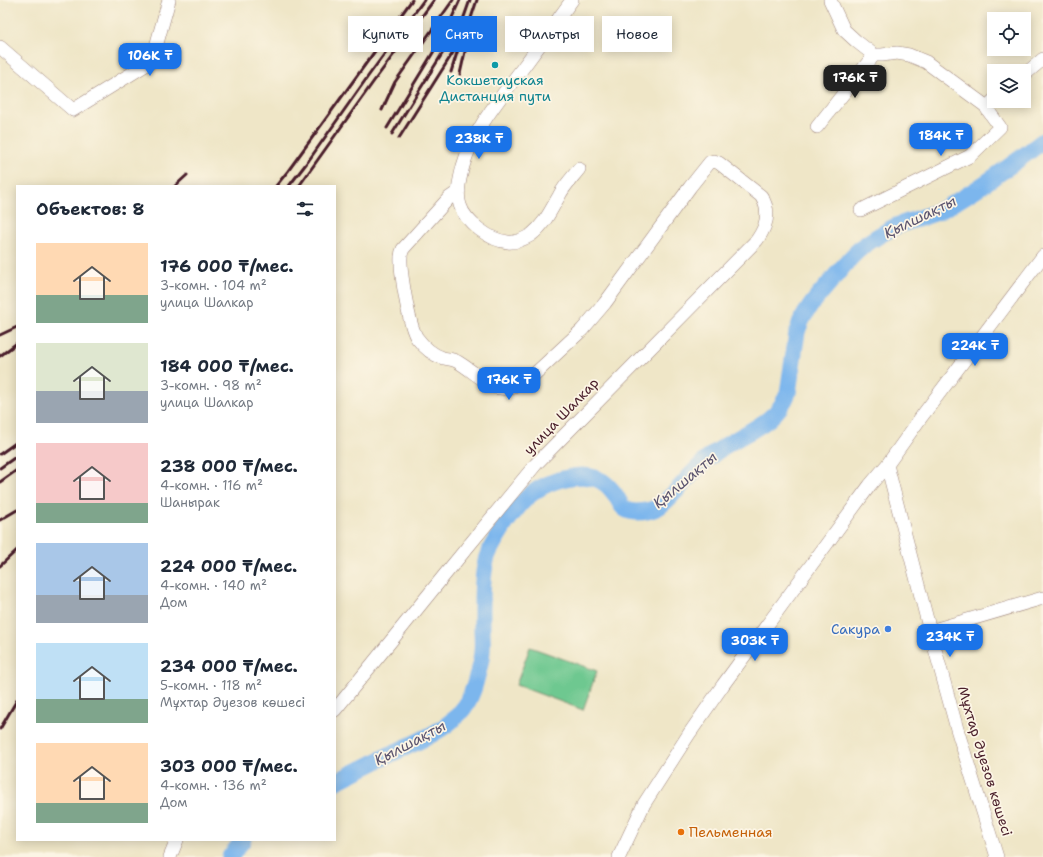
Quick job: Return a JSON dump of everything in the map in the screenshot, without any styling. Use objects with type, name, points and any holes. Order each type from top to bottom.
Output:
[{"type":"street","points":[[0,47],[73,110],[152,61],[169,0]]},
{"type":"street","points":[[572,0],[485,120],[469,151],[464,166],[460,180],[459,203],[471,223],[486,234],[508,242],[516,242],[530,235],[544,222],[559,195],[579,169]]},
{"type":"street","points":[[830,0],[844,30],[874,55],[898,53],[909,55],[926,62],[987,101]]},
{"type":"street","points":[[817,127],[874,55]]},
{"type":"street","points":[[1031,69],[1043,59]]},
{"type":"street","points":[[861,210],[970,156],[1000,127],[988,108]]},
{"type":"street","name":"улица Шалкар","points":[[336,709],[536,464],[757,240],[763,232],[767,211],[765,202],[761,196],[720,163],[714,161],[710,162],[605,303],[582,330],[526,382],[508,388],[500,388],[456,361],[438,356],[432,352],[416,337],[410,323],[402,273],[401,256],[403,248],[449,198],[459,191]]},
{"type":"street","points":[[619,857],[644,804],[689,734],[851,510],[887,465],[922,416],[1043,256]]},
{"type":"street","name":"Мұхтар Әуезов көшесі","points":[[887,465],[957,729],[997,857]]},
{"type":"street","points":[[930,631],[1043,598]]},
{"type":"street","points":[[170,857],[177,841]]},
{"type":"green space","points":[[530,647],[597,671],[583,710],[516,685]]},
{"type":"waterway","name":"Қылшақты","points":[[336,782],[435,733],[451,721],[464,708],[470,698],[479,670],[482,646],[482,592],[487,557],[506,523],[527,497],[548,484],[558,480],[579,476],[590,477],[607,485],[622,506],[627,510],[642,512],[660,506],[699,466],[710,457],[728,444],[755,429],[777,411],[788,393],[797,332],[803,318],[816,298],[863,246],[894,227],[933,214],[958,201],[996,176],[1043,141]]},
{"type":"waterway","name":"Қылшақты","points":[[230,857],[242,841]]},
{"type":"railway","points":[[277,185],[412,0]]},
{"type":"railway","points":[[290,185],[424,0]]},
{"type":"railway","points":[[300,185],[434,0]]},
{"type":"railway","points":[[382,110],[395,82],[453,0]]},
{"type":"railway","points":[[387,128],[445,33],[460,0]]},
{"type":"railway","points":[[392,134],[452,38],[464,17],[470,0]]},
{"type":"railway","points":[[451,72],[461,40],[470,21],[477,0]]},
{"type":"railway","points":[[399,138],[453,52]]},
{"type":"railway","points":[[460,74],[465,52]]},
{"type":"railway","points":[[176,185],[187,175]]},
{"type":"railway","points":[[0,335],[16,327]]},
{"type":"railway","points":[[0,356],[16,344]]},
{"type":"railway","points":[[0,454],[16,443]]},
{"type":"railway","points":[[0,468],[16,457]]},
{"type":"railway","points":[[0,482],[16,471]]},
{"type":"railway","points":[[0,520],[16,511]]},
{"type":"railway","points":[[0,566],[16,551]]},
{"type":"railway","points":[[0,729],[16,702]]},
{"type":"place","name":"Кокшетауская Дистанция пути","points":[[495,65]]},
{"type":"place","name":"Сакура","points":[[888,629]]},
{"type":"place","name":"Пельменная","points":[[681,832]]}]
